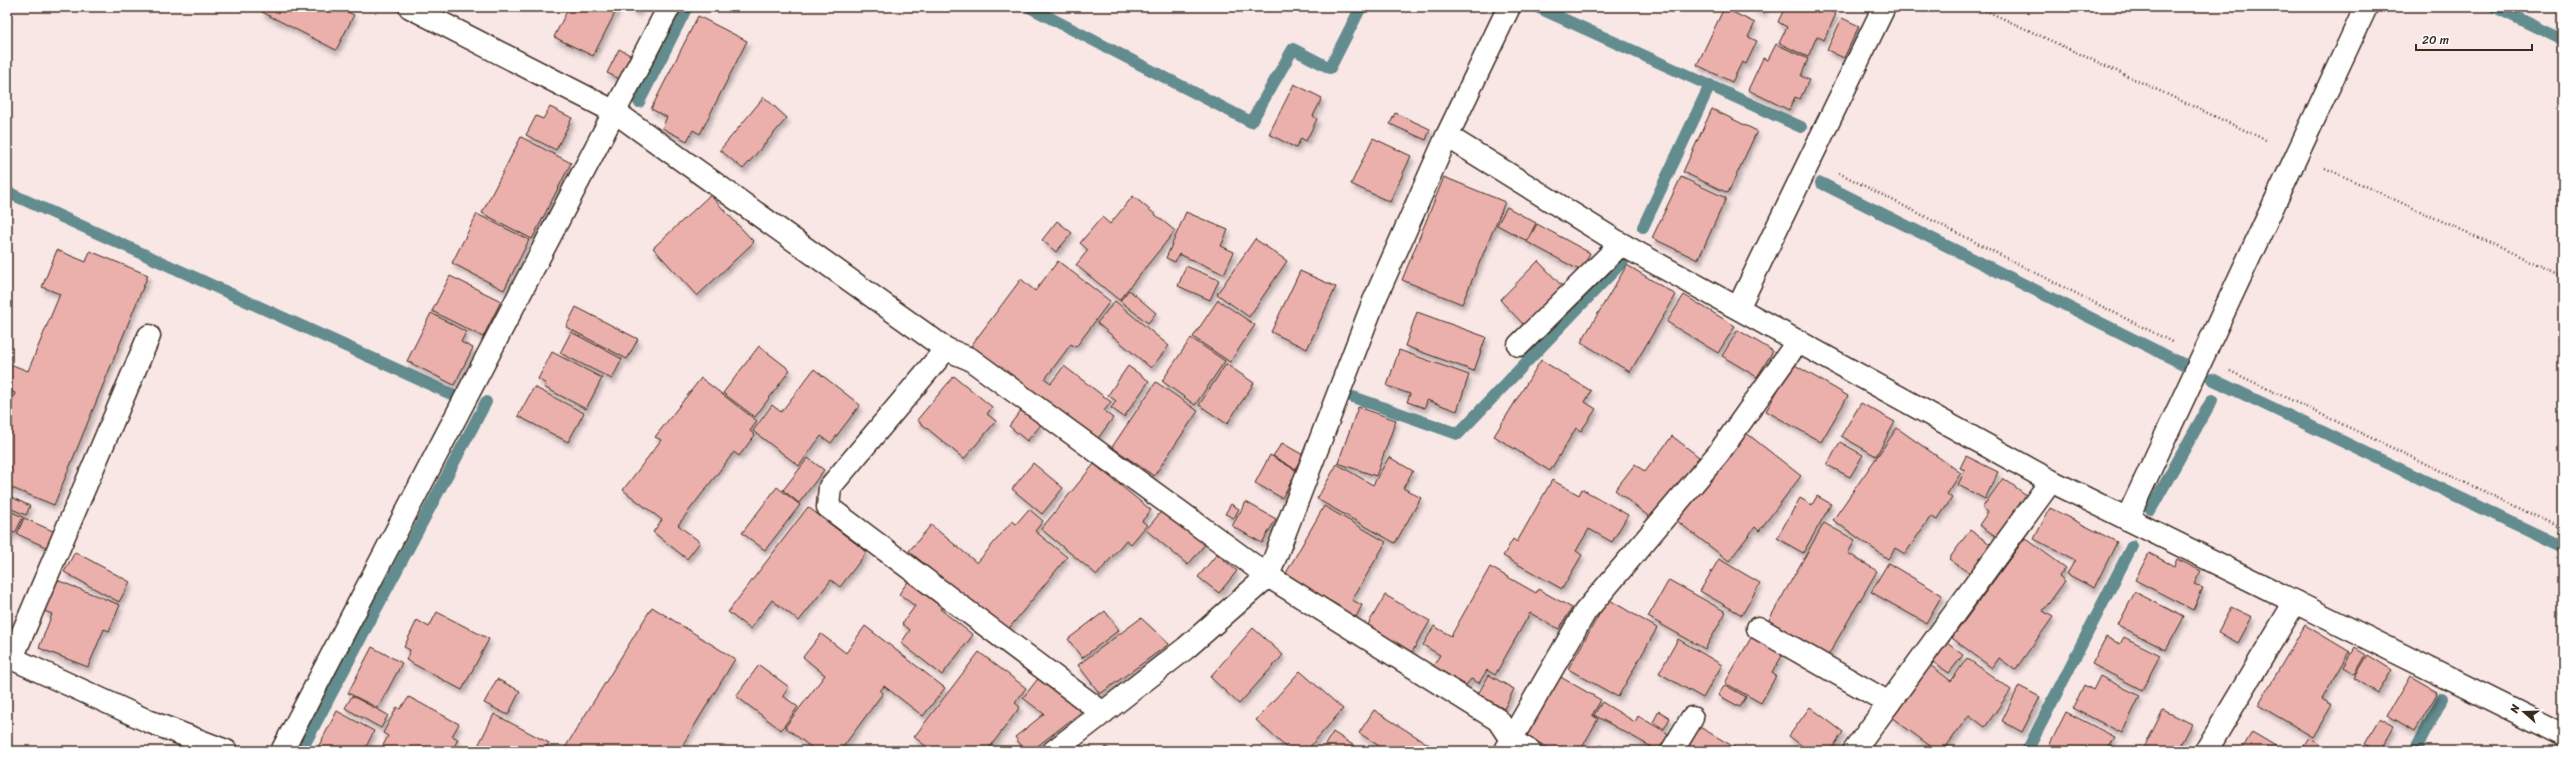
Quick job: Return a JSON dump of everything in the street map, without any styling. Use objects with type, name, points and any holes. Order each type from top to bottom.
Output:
[{"type":"street","points":[[410,7],[614,112],[946,349],[970,359],[1268,576],[1498,720],[1516,748]]},
{"type":"street","points":[[282,751],[669,7]]},
{"type":"street","points":[[1054,751],[1186,648],[1268,576],[1374,301],[1447,136],[1509,7]]},
{"type":"street","points":[[1738,308],[1884,7]]},
{"type":"street","points":[[2127,519],[2366,7]]},
{"type":"street","points":[[1447,136],[1621,244],[2051,481],[2563,735]]},
{"type":"street","points":[[1519,345],[1621,244]]},
{"type":"street","points":[[149,336],[10,657],[148,721],[226,751]]},
{"type":"street","points":[[1516,748],[1586,612],[1718,454],[1798,341]]},
{"type":"street","points":[[946,349],[830,487],[828,507],[1103,713]]},
{"type":"street","points":[[1854,751],[2051,481]]},
{"type":"street","points":[[2206,751],[2295,602]]},
{"type":"street","points":[[1758,628],[1889,703]]},
{"type":"street","points":[[1672,751],[1692,718]]},
{"type":"building","points":[[265,7],[337,7],[354,15],[336,50],[262,12]]},
{"type":"building","points":[[569,7],[618,7],[593,56],[554,37]]},
{"type":"building","points":[[627,7],[641,7],[638,12]]},
{"type":"building","points":[[1751,7],[1765,7],[1763,12]]},
{"type":"building","points":[[1785,7],[1821,7],[1836,14],[1824,40],[1817,36],[1808,57],[1779,43],[1787,27],[1778,22]]},
{"type":"building","points":[[1724,8],[1755,23],[1748,37],[1757,41],[1746,64],[1742,62],[1732,82],[1697,65]]},
{"type":"building","points":[[698,16],[747,41],[700,134],[693,130],[687,141],[662,128],[667,117],[651,109]]},
{"type":"building","points":[[1842,18],[1859,26],[1844,58],[1827,50]]},
{"type":"building","points":[[1776,44],[1808,59],[1801,76],[1809,80],[1800,99],[1795,97],[1789,110],[1748,90],[1763,58],[1768,60]]},
{"type":"building","points":[[619,49],[632,56],[620,79],[607,73]]},
{"type":"building","points":[[1294,84],[1322,98],[1313,116],[1317,119],[1306,141],[1301,138],[1296,148],[1269,134]]},
{"type":"building","points":[[764,97],[787,118],[743,169],[720,150]]},
{"type":"building","points":[[550,107],[572,118],[556,150],[526,135],[536,116],[543,119]]},
{"type":"building","points":[[1712,109],[1757,131],[1728,193],[1683,172]]},
{"type":"building","points":[[1395,113],[1430,129],[1426,140],[1390,124]]},
{"type":"building","points":[[521,137],[571,163],[532,239],[482,213]]},
{"type":"building","points":[[1373,138],[1411,156],[1390,202],[1351,184]]},
{"type":"building","points":[[1444,177],[1505,202],[1462,304],[1402,280]]},
{"type":"building","points":[[1681,177],[1726,198],[1698,260],[1652,238]]},
{"type":"building","points":[[710,195],[754,242],[697,296],[653,248]]},
{"type":"building","points":[[1133,196],[1175,231],[1119,300],[1076,265],[1088,250],[1080,243],[1102,217],[1110,224]]},
{"type":"building","points":[[1507,207],[1536,223],[1527,241],[1497,225]]},
{"type":"building","points":[[1186,212],[1228,230],[1221,246],[1234,252],[1224,274],[1179,254],[1175,262],[1166,258]]},
{"type":"building","points":[[477,214],[529,240],[504,290],[452,263]]},
{"type":"building","points":[[1057,221],[1072,233],[1056,252],[1042,240]]},
{"type":"building","points":[[1537,224],[1590,253],[1581,271],[1527,242]]},
{"type":"building","points":[[1255,239],[1287,261],[1249,317],[1217,294]]},
{"type":"building","points":[[57,250],[86,262],[90,251],[148,275],[54,505],[7,486],[7,414],[15,393],[7,389],[7,372],[10,364],[28,371],[60,294],[42,287]]},
{"type":"building","points":[[1058,261],[1110,301],[1076,347],[1071,344],[1045,379],[1051,383],[1064,366],[1111,402],[1104,411],[1113,418],[1096,441],[971,346],[1021,279],[1035,291]]},
{"type":"building","points":[[1538,261],[1563,287],[1524,325],[1500,300]]},
{"type":"building","points":[[1627,265],[1676,295],[1630,372],[1581,342]]},
{"type":"building","points":[[1186,266],[1219,280],[1210,300],[1178,286]]},
{"type":"building","points":[[1300,271],[1336,287],[1307,349],[1271,332]]},
{"type":"building","points":[[450,276],[501,301],[483,337],[432,311]]},
{"type":"building","points":[[1129,290],[1156,313],[1148,323],[1120,301]]},
{"type":"building","points":[[1684,295],[1735,326],[1718,353],[1667,322]]},
{"type":"building","points":[[1218,300],[1255,325],[1230,362],[1193,337]]},
{"type":"building","points":[[1115,301],[1169,346],[1151,368],[1097,323]]},
{"type":"building","points":[[576,307],[638,339],[627,359],[566,327]]},
{"type":"building","points":[[1417,312],[1486,337],[1474,371],[1405,346]]},
{"type":"building","points":[[431,313],[466,332],[461,342],[473,348],[454,385],[407,361]]},
{"type":"building","points":[[1738,330],[1773,351],[1757,377],[1722,356]]},
{"type":"building","points":[[571,332],[622,359],[612,379],[560,353]]},
{"type":"building","points":[[1191,338],[1225,361],[1195,405],[1162,381]]},
{"type":"building","points":[[759,346],[790,370],[755,417],[723,393]]},
{"type":"building","points":[[1399,350],[1469,375],[1457,411],[1427,400],[1425,408],[1407,402],[1410,394],[1387,386]]},
{"type":"building","points":[[552,352],[602,378],[586,409],[544,387],[546,384],[538,379]]},
{"type":"building","points":[[1541,360],[1591,391],[1585,402],[1596,409],[1581,431],[1576,428],[1550,471],[1494,436]]},
{"type":"building","points":[[1226,364],[1254,383],[1227,424],[1199,405]]},
{"type":"building","points":[[1793,364],[1848,396],[1821,442],[1766,411]]},
{"type":"building","points":[[1128,366],[1149,381],[1124,417],[1111,408],[1116,401],[1108,395]]},
{"type":"building","points":[[814,369],[860,405],[831,443],[821,436],[799,466],[753,431],[772,405],[781,412]]},
{"type":"building","points":[[954,376],[992,407],[987,414],[996,421],[964,459],[917,420]]},
{"type":"building","points":[[701,378],[757,421],[750,431],[755,435],[739,456],[734,452],[678,525],[700,542],[687,559],[653,532],[662,520],[623,490],[661,440],[655,437]]},
{"type":"building","points":[[1156,382],[1198,411],[1154,476],[1112,447]]},
{"type":"building","points":[[534,387],[584,413],[568,442],[518,416]]},
{"type":"building","points":[[1861,403],[1895,422],[1876,456],[1841,436]]},
{"type":"building","points":[[1358,407],[1396,420],[1376,476],[1338,463]]},
{"type":"building","points":[[1022,409],[1041,425],[1027,441],[1009,426]]},
{"type":"building","points":[[1897,428],[1961,473],[1947,494],[1952,498],[1937,520],[1931,516],[1905,554],[1895,548],[1888,559],[1833,520]]},
{"type":"building","points":[[1745,432],[1801,476],[1759,531],[1755,527],[1729,561],[1677,521]]},
{"type":"building","points":[[1672,436],[1699,457],[1652,519],[1615,490],[1635,464],[1645,472]]},
{"type":"building","points":[[1840,442],[1863,455],[1850,477],[1827,465]]},
{"type":"building","points":[[1282,443],[1303,455],[1295,469],[1273,456]]},
{"type":"building","points":[[1270,455],[1297,471],[1282,498],[1255,483]]},
{"type":"building","points":[[1966,456],[1998,472],[1985,499],[1958,485],[1965,470],[1960,468]]},
{"type":"building","points":[[1389,457],[1413,471],[1403,488],[1421,498],[1395,543],[1317,499],[1337,464],[1373,485]]},
{"type":"building","points":[[808,458],[824,470],[799,503],[783,490]]},
{"type":"building","points":[[1033,463],[1063,488],[1042,514],[1012,489]]},
{"type":"building","points":[[1094,464],[1151,510],[1142,521],[1147,525],[1131,544],[1126,540],[1097,575],[1041,529]]},
{"type":"building","points":[[2003,478],[2029,497],[2000,539],[1979,525],[1988,512],[1982,508]]},
{"type":"building","points":[[1552,480],[1579,495],[1582,489],[1628,515],[1612,542],[1589,529],[1576,551],[1582,555],[1562,589],[1503,556],[1513,539],[1517,542]]},
{"type":"building","points":[[777,487],[800,505],[765,550],[742,533]]},
{"type":"building","points":[[7,495],[30,506],[26,515],[7,507]]},
{"type":"building","points":[[1817,496],[1831,504],[1803,553],[1777,538],[1800,498],[1812,505]]},
{"type":"building","points":[[1246,502],[1276,519],[1262,543],[1232,526]]},
{"type":"building","points":[[1231,504],[1239,509],[1234,518],[1225,514]]},
{"type":"building","points":[[1324,506],[1386,542],[1352,600],[1362,605],[1355,619],[1336,609],[1339,606],[1285,575]]},
{"type":"building","points":[[808,507],[867,552],[840,587],[831,580],[799,621],[772,600],[750,629],[728,612]]},
{"type":"building","points":[[1164,508],[1206,543],[1188,565],[1146,530]]},
{"type":"building","points":[[2050,508],[2117,542],[2094,588],[2067,574],[2075,560],[2034,539]]},
{"type":"building","points":[[1029,509],[1043,521],[1035,531],[1067,557],[1006,632],[909,551],[931,525],[977,563],[1012,521],[1016,524]]},
{"type":"building","points":[[7,510],[23,517],[15,533],[12,532],[7,543]]},
{"type":"building","points":[[24,518],[55,532],[48,548],[17,534]]},
{"type":"building","points":[[1824,523],[1855,540],[1848,553],[1877,571],[1826,659],[1766,625]]},
{"type":"building","points":[[1970,530],[1993,546],[1972,575],[1949,559]]},
{"type":"building","points":[[2025,538],[2066,568],[2059,576],[2065,581],[2043,611],[2053,617],[2015,670],[1999,658],[1992,668],[1952,638]]},
{"type":"building","points":[[75,552],[130,582],[119,602],[64,572]]},
{"type":"building","points":[[2149,553],[2174,566],[2177,559],[2201,571],[2194,584],[2203,588],[2193,610],[2135,580]]},
{"type":"building","points":[[1217,554],[1237,571],[1219,593],[1198,577]]},
{"type":"building","points":[[1719,559],[1760,583],[1742,615],[1700,591]]},
{"type":"building","points":[[1888,563],[1942,595],[1926,623],[1871,592]]},
{"type":"building","points":[[1490,567],[1536,593],[1538,589],[1572,608],[1559,629],[1530,613],[1495,675],[1487,670],[1479,683],[1471,679],[1466,685],[1433,666],[1440,655],[1423,645],[1434,626],[1451,636]]},
{"type":"building","points":[[57,580],[120,605],[109,631],[104,629],[88,667],[39,648],[52,614],[44,611]]},
{"type":"building","points":[[909,580],[942,606],[940,609],[973,635],[942,675],[901,643],[910,630],[902,624],[915,606],[899,594]]},
{"type":"building","points":[[1669,580],[1726,612],[1705,649],[1648,617]]},
{"type":"building","points":[[2135,592],[2184,617],[2166,650],[2118,625]]},
{"type":"building","points":[[1385,595],[1430,621],[1412,652],[1367,626]]},
{"type":"building","points":[[1608,599],[1657,628],[1618,697],[1568,669]]},
{"type":"building","points":[[652,607],[735,659],[679,751],[563,751]]},
{"type":"building","points":[[2231,607],[2252,617],[2238,643],[2218,632]]},
{"type":"building","points":[[1105,611],[1119,630],[1082,658],[1068,639]]},
{"type":"building","points":[[437,612],[489,639],[462,690],[406,660],[410,650],[404,647],[417,620],[429,627]]},
{"type":"building","points":[[1141,618],[1169,644],[1100,694],[1078,665]]},
{"type":"building","points":[[2305,625],[2350,652],[2322,699],[2332,705],[2313,737],[2258,705]]},
{"type":"building","points":[[865,626],[945,688],[923,716],[884,686],[880,691],[883,693],[840,751],[816,751],[785,727],[825,675],[803,657],[821,634],[846,653]]},
{"type":"building","points":[[1253,628],[1283,655],[1239,704],[1210,677]]},
{"type":"building","points":[[1752,636],[1783,654],[1772,673],[1776,676],[1761,703],[1725,683]]},
{"type":"building","points":[[2106,637],[2120,644],[2124,637],[2160,655],[2142,690],[2092,664]]},
{"type":"building","points":[[1678,639],[1722,665],[1703,698],[1659,673]]},
{"type":"building","points":[[1947,643],[1963,655],[1949,673],[1933,662]]},
{"type":"building","points":[[372,647],[402,663],[378,708],[348,693]]},
{"type":"building","points":[[2355,648],[2366,655],[2355,674],[2344,667]]},
{"type":"building","points":[[979,652],[1026,688],[1015,703],[1020,707],[987,751],[932,751],[914,737]]},
{"type":"building","points":[[2368,655],[2392,670],[2378,693],[2354,678]]},
{"type":"building","points":[[1967,658],[2011,690],[1985,727],[1969,715],[1943,751],[1937,751],[1891,717],[1930,665],[1951,681]]},
{"type":"building","points":[[759,665],[789,687],[783,696],[798,707],[781,730],[736,696]]},
{"type":"building","points":[[1300,671],[1343,709],[1306,751],[1290,751],[1256,720]]},
{"type":"building","points":[[1489,675],[1514,689],[1504,709],[1478,694]]},
{"type":"building","points":[[1557,675],[1601,700],[1592,715],[1598,719],[1580,751],[1554,751],[1523,734]]},
{"type":"building","points":[[1040,676],[1084,710],[1031,751],[1025,751],[1015,737],[1044,714],[1023,698]]},
{"type":"building","points":[[2100,676],[2140,696],[2122,733],[2073,708],[2084,685],[2093,690]]},
{"type":"building","points":[[2410,676],[2438,692],[2415,731],[2387,715]]},
{"type":"building","points":[[497,679],[520,691],[508,715],[484,703]]},
{"type":"building","points":[[1725,685],[1746,697],[1740,707],[1718,695]]},
{"type":"building","points":[[2019,686],[2040,697],[2022,732],[2002,721]]},
{"type":"building","points":[[352,696],[388,715],[381,728],[345,708]]},
{"type":"building","points":[[409,697],[459,724],[452,736],[458,739],[452,751],[380,751],[388,736],[383,733],[397,707],[400,709]]},
{"type":"building","points":[[1602,702],[1635,722],[1638,716],[1669,734],[1659,751],[1594,715]]},
{"type":"building","points":[[1810,707],[1843,732],[1830,751],[1809,751],[1789,736]]},
{"type":"building","points":[[1374,710],[1439,751],[1387,751],[1359,733]]},
{"type":"building","points":[[2163,710],[2192,724],[2178,751],[2143,750]]},
{"type":"building","points":[[337,711],[374,731],[364,751],[353,747],[351,751],[316,751]]},
{"type":"building","points":[[1659,711],[1670,718],[1664,729],[1653,722]]},
{"type":"building","points":[[2066,712],[2115,737],[2107,751],[2059,751],[2049,746]]},
{"type":"building","points":[[494,714],[549,743],[544,751],[488,751],[478,746]]},
{"type":"building","points":[[2380,718],[2394,726],[2380,751],[2377,751],[2365,744]]},
{"type":"building","points":[[1698,726],[1741,751],[1684,751]]},
{"type":"building","points":[[1333,732],[1362,751],[1321,751]]},
{"type":"building","points":[[2252,732],[2284,751],[2241,751]]},
{"type":"building","points":[[2309,738],[2330,751],[2301,751]]},
{"type":"building","points":[[1601,745],[1613,751],[1597,751]]},
{"type":"building","points":[[1106,747],[1112,751],[1103,751]]},
{"type":"waterway","points":[[639,102],[687,7]]},
{"type":"waterway","points":[[1029,7],[1251,122],[1293,49],[1330,68],[1361,7]]},
{"type":"waterway","points":[[1537,7],[1801,127]]},
{"type":"waterway","points":[[2495,7],[2563,40]]},
{"type":"waterway","points":[[1643,227],[1710,85]]},
{"type":"waterway","points":[[1821,183],[2183,364]]},
{"type":"waterway","points":[[7,192],[451,394]]},
{"type":"waterway","points":[[1353,397],[1458,434],[1624,260]]},
{"type":"waterway","points":[[2212,379],[2563,547]]},
{"type":"waterway","points":[[2151,509],[2212,400]]},
{"type":"waterway","points":[[301,751],[486,402]]},
{"type":"waterway","points":[[2027,751],[2132,546]]},
{"type":"waterway","points":[[2415,751],[2442,699]]}]
